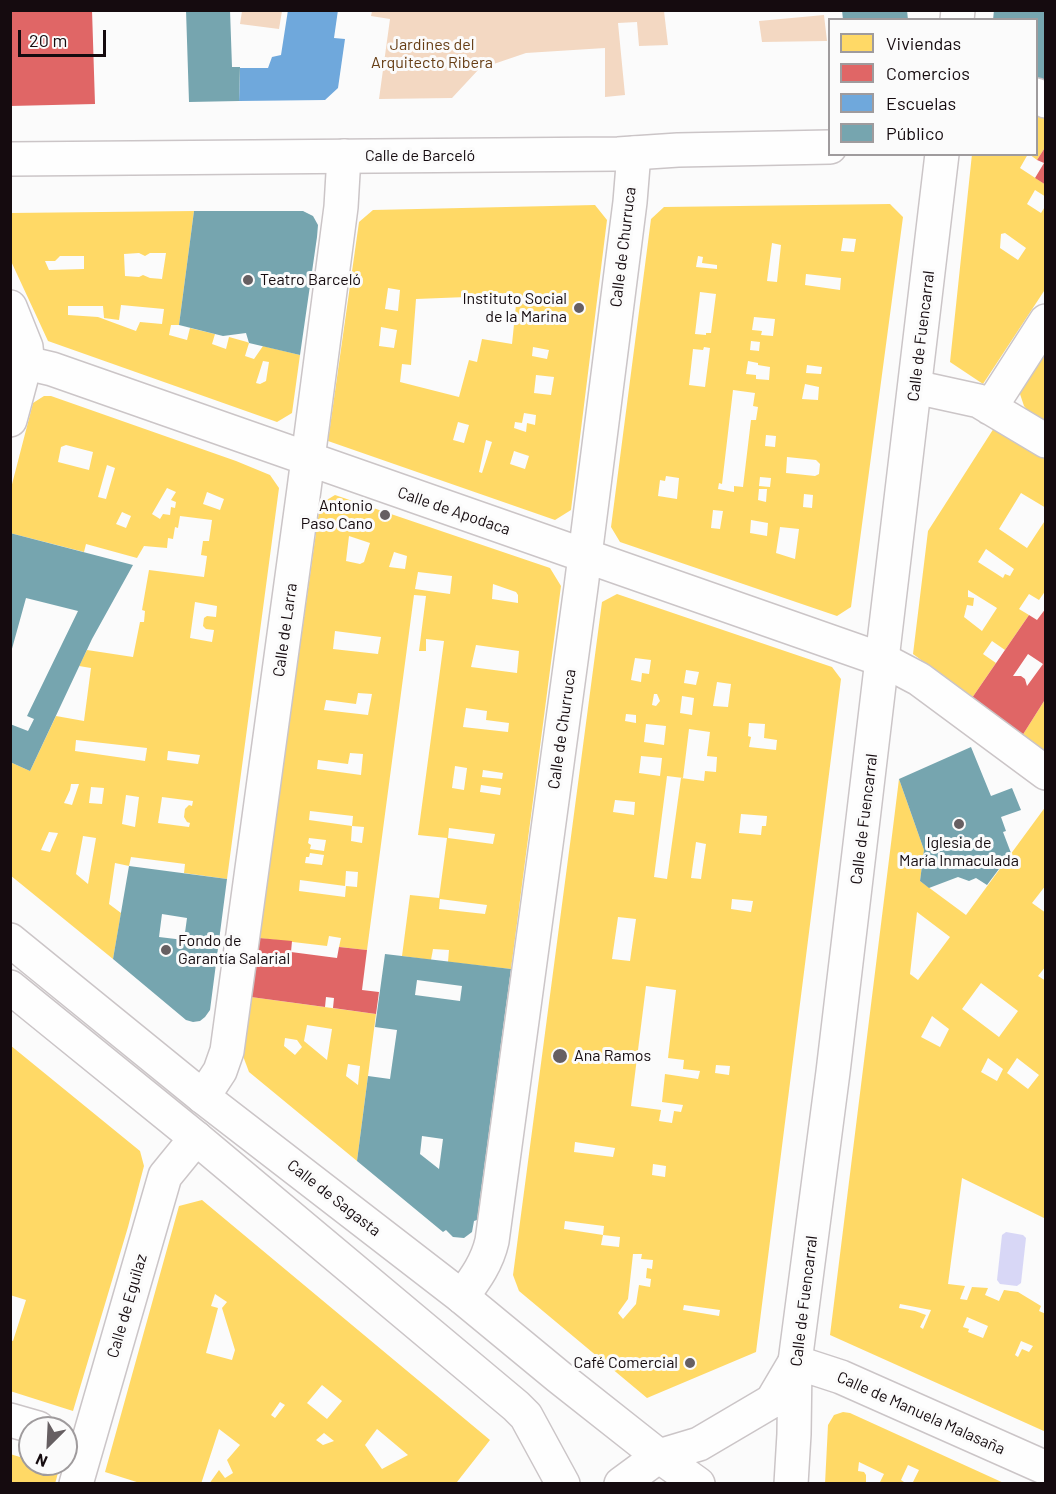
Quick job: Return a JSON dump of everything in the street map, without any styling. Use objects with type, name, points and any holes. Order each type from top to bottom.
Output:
[{"type":"street","name":"Calle de Barceló","points":[[10,159],[634,153],[713,148],[828,147]]},
{"type":"street","name":"Calle de Churruca","points":[[462,1297],[480,1272],[489,1255],[492,1241],[584,557],[630,202],[634,153]]},
{"type":"street","name":"Calle de Larra","points":[[203,1097],[220,1071],[227,1051],[308,460],[341,207],[344,156]]},
{"type":"street","name":"Calle de Fuencarral","points":[[790,1484],[794,1440],[795,1362],[836,1048],[942,156]]},
{"type":"street","points":[[10,307],[26,347],[26,367],[10,420]]},
{"type":"street","points":[[990,408],[1046,321]]},
{"type":"street","name":"Calle de Apodaca","points":[[26,367],[35,365],[52,369],[883,660],[920,679],[1046,773]]},
{"type":"street","points":[[915,387],[979,401],[1046,441]]},
{"type":"street","name":"Calle de Sagasta","points":[[10,940],[203,1097],[462,1297],[559,1377],[698,1484]]},
{"type":"street","points":[[10,987],[516,1406],[526,1416],[563,1484]]},
{"type":"street","name":"Calle de Eguilaz","points":[[78,1434],[165,1176],[195,1138]]},
{"type":"street","points":[[621,1484],[659,1456],[699,1444],[772,1401],[795,1362]]},
{"type":"street","name":"Calle de Manuela Malasaña","points":[[795,1362],[841,1377],[1046,1468]]},
{"type":"green space","points":[[242,11],[282,11],[279,29],[240,24]]},
{"type":"green space","name":"Jardines del Arquitecto Ribera","points":[[372,11],[664,11],[668,45],[639,46],[637,22],[618,23],[625,95],[605,97],[605,48],[526,53],[479,69],[452,98],[379,99],[390,19],[371,16]]},
{"type":"green space","points":[[824,15],[827,41],[762,42],[759,21]]},
{"type":"water","points":[[1006,1232],[1023,1235],[1026,1238],[1021,1283],[1017,1286],[1000,1284],[997,1280],[1002,1235]]},
{"type":"building: Viviendas","points":[[1038,115],[1046,119],[1046,146],[1037,160],[1032,156],[1038,156]]},
{"type":"building: Viviendas","points":[[972,156],[1027,156],[1020,168],[1046,185],[1046,197],[1035,190],[1027,204],[1041,213],[1046,205],[1046,288],[983,384],[950,362]],"holes":[[[1005,233],[1026,248],[1018,260],[1000,248],[1001,234]]]},
{"type":"building: Viviendas","points":[[890,204],[903,217],[851,607],[837,616],[620,542],[611,527],[651,219],[664,207]],"holes":[[[843,238],[856,239],[854,252],[841,251]],[[772,243],[781,245],[777,282],[767,281]],[[698,256],[703,257],[702,263],[717,265],[717,269],[696,267]],[[806,274],[841,278],[840,290],[805,285]],[[700,292],[716,294],[711,333],[706,333],[706,335],[695,334]],[[754,317],[775,319],[773,336],[761,335],[762,331],[752,330]],[[751,341],[760,342],[759,351],[750,350]],[[704,347],[710,348],[705,387],[689,385],[693,349],[703,350]],[[748,361],[770,367],[769,380],[756,379],[756,375],[746,374]],[[807,365],[822,367],[821,374],[806,373]],[[805,384],[819,387],[818,400],[802,399]],[[733,390],[755,393],[753,406],[758,407],[756,420],[751,420],[743,487],[734,486],[734,492],[718,489],[719,483],[722,484]],[[766,435],[776,436],[775,447],[765,446]],[[787,457],[816,460],[820,464],[819,474],[815,476],[786,473]],[[666,476],[679,478],[677,499],[658,496],[660,480],[665,481]],[[760,477],[771,478],[770,487],[759,486]],[[759,489],[767,489],[766,502],[758,500]],[[804,494],[813,495],[812,508],[803,507]],[[713,510],[723,511],[720,529],[711,528]],[[751,520],[768,523],[767,536],[750,533]],[[780,527],[799,529],[795,559],[776,553]]]},
{"type":"building: Viviendas","points":[[595,205],[607,220],[571,510],[555,520],[328,441],[359,222],[373,210]],"holes":[[[388,288],[400,290],[398,311],[385,309]],[[517,295],[512,344],[482,339],[477,362],[469,360],[459,397],[400,382],[402,364],[411,365],[416,299]],[[381,327],[397,330],[394,348],[379,346]],[[533,347],[549,350],[547,359],[532,356]],[[536,375],[554,377],[551,395],[534,393]],[[524,413],[536,415],[535,425],[527,423],[526,432],[514,428],[515,422],[522,423]],[[458,422],[469,425],[464,443],[453,440]],[[486,440],[492,442],[482,473],[479,472]],[[514,451],[529,456],[525,469],[510,464]]]},
{"type":"building: Viviendas","points":[[194,211],[179,325],[171,325],[169,335],[187,340],[190,328],[215,334],[212,344],[226,349],[229,337],[247,342],[249,343],[245,356],[254,359],[263,346],[300,355],[292,413],[277,422],[48,341],[10,259],[10,213]],"holes":[[[139,253],[145,256],[150,253],[166,253],[162,279],[143,275],[125,276],[124,254]],[[60,256],[84,256],[84,269],[49,270],[45,261],[55,261]],[[121,305],[164,309],[162,324],[140,322],[136,331],[98,317],[68,315],[68,306],[103,306],[104,318],[119,320]],[[263,361],[269,362],[266,381],[256,383]]]},
{"type":"building: Viviendas","points":[[1046,346],[1046,421],[1028,411],[1024,406],[1020,389]]},
{"type":"building: Viviendas","points":[[44,396],[51,396],[236,461],[270,475],[279,488],[227,879],[184,873],[185,864],[131,857],[129,866],[115,863],[109,904],[121,913],[113,959],[10,875],[10,762],[30,771],[56,716],[84,721],[91,668],[79,666],[87,650],[133,657],[140,622],[144,622],[145,611],[142,610],[149,570],[204,577],[207,556],[201,555],[203,541],[209,541],[212,520],[180,516],[173,539],[168,538],[167,548],[144,546],[137,558],[86,544],[84,552],[10,533],[10,492],[33,403]],"holes":[[[66,445],[93,452],[89,470],[58,462],[61,447]],[[107,465],[115,468],[106,499],[98,497]],[[167,488],[176,492],[171,500],[176,502],[175,508],[171,507],[170,515],[163,514],[160,519],[152,514]],[[207,492],[224,499],[220,510],[203,504]],[[122,512],[131,516],[126,528],[116,524]],[[195,602],[217,606],[216,617],[204,618],[203,626],[214,630],[212,642],[190,638]],[[76,740],[147,748],[145,761],[75,751]],[[168,751],[200,755],[198,764],[167,760]],[[71,784],[79,784],[72,805],[64,803]],[[91,787],[104,788],[102,804],[89,803]],[[126,795],[139,797],[135,827],[122,824]],[[162,797],[193,801],[192,806],[189,805],[185,809],[184,817],[190,823],[189,827],[158,823]],[[49,832],[58,833],[50,852],[41,850]],[[83,836],[96,838],[88,884],[76,874]]]},
{"type":"building: Viviendas","points":[[994,428],[1046,459],[1046,508],[1021,493],[999,529],[1027,548],[1046,519],[1046,590],[1039,600],[1029,594],[1019,609],[1029,615],[1005,650],[992,641],[983,654],[996,663],[972,698],[913,654],[928,531]],"holes":[[[986,549],[1014,569],[1010,576],[1005,574],[1003,578],[978,562]],[[968,590],[997,608],[982,631],[964,617],[967,605],[973,606],[974,598],[968,597]]]},
{"type":"building: Viviendas","points":[[335,495],[550,568],[561,586],[511,969],[448,962],[449,950],[433,949],[431,960],[402,956],[410,895],[439,898],[447,838],[418,835],[444,641],[426,639],[426,651],[419,651],[426,596],[414,595],[367,950],[339,947],[341,938],[329,936],[327,946],[259,938],[320,504]],"holes":[[[349,536],[370,543],[364,562],[360,564],[346,561]],[[394,552],[407,556],[405,569],[389,567]],[[418,572],[452,576],[450,594],[415,589]],[[493,584],[516,592],[518,603],[492,599]],[[335,631],[381,637],[378,654],[333,649]],[[476,645],[519,651],[517,673],[471,667]],[[358,693],[372,694],[368,715],[324,710],[326,700],[356,704]],[[466,708],[487,711],[486,720],[509,723],[508,732],[463,727]],[[350,753],[363,754],[361,775],[317,769],[318,760],[348,764]],[[455,766],[467,768],[464,790],[452,788]],[[483,770],[503,773],[502,779],[482,777]],[[481,785],[501,788],[500,795],[480,792]],[[310,811],[353,816],[352,826],[309,820]],[[352,826],[364,827],[362,843],[351,841]],[[449,828],[495,834],[493,844],[448,838]],[[309,838],[326,840],[324,851],[310,849]],[[310,853],[324,855],[322,865],[305,863],[306,857],[309,857]],[[346,871],[358,872],[357,887],[346,886],[345,897],[299,891],[300,880],[345,886]],[[440,899],[487,905],[485,914],[439,909]]]},
{"type":"building: Viviendas","points":[[617,594],[832,667],[841,679],[756,1352],[647,1398],[519,1291],[513,1275],[602,602]],"holes":[[[635,658],[651,660],[649,674],[642,673],[641,682],[631,680]],[[686,670],[699,672],[696,685],[684,683]],[[717,682],[731,684],[728,707],[713,706]],[[654,694],[657,694],[660,701],[656,706],[652,705]],[[682,696],[694,698],[692,715],[680,713]],[[626,714],[636,715],[636,723],[625,721]],[[749,723],[765,724],[764,738],[777,740],[776,750],[749,747],[751,737],[748,736]],[[646,724],[666,726],[664,745],[644,742]],[[689,729],[710,732],[707,756],[717,757],[716,772],[705,771],[704,781],[681,778],[667,879],[654,877],[667,776],[683,778]],[[641,756],[662,758],[660,776],[639,773]],[[615,800],[635,802],[634,815],[613,812]],[[741,814],[767,816],[766,826],[762,826],[761,835],[739,833]],[[696,842],[706,844],[701,879],[691,878]],[[732,899],[753,901],[751,912],[731,909]],[[618,917],[636,919],[630,961],[612,959]],[[646,986],[676,990],[668,1058],[684,1060],[683,1069],[700,1071],[698,1079],[665,1074],[662,1102],[683,1105],[681,1112],[674,1111],[672,1123],[659,1121],[661,1110],[631,1106]],[[716,1065],[730,1066],[729,1075],[715,1073]],[[575,1142],[615,1148],[613,1157],[574,1152]],[[653,1164],[666,1166],[665,1177],[652,1175]],[[565,1221],[604,1226],[603,1235],[564,1229]],[[603,1235],[620,1237],[619,1247],[601,1245]],[[633,1254],[642,1254],[641,1259],[653,1260],[652,1269],[647,1268],[646,1278],[651,1279],[650,1287],[639,1285],[636,1304],[623,1319],[618,1313],[628,1299]],[[684,1305],[720,1310],[719,1316],[683,1310]]]},
{"type":"building: Viviendas","points":[[1046,698],[1046,754],[1022,736]]},
{"type":"building: Viviendas","points":[[899,779],[924,850],[920,881],[966,915],[1046,806],[1046,885],[1032,903],[1046,913],[1046,966],[1038,976],[1046,981],[1046,1219],[962,1178],[948,1284],[965,1286],[960,1299],[967,1300],[972,1287],[988,1288],[985,1295],[999,1301],[1004,1290],[1018,1292],[1041,1306],[1039,1311],[1046,1314],[1046,1432],[830,1335]],"holes":[[[917,912],[950,937],[918,980],[910,974]],[[981,983],[1018,1011],[999,1037],[962,1009]],[[932,1016],[949,1029],[940,1047],[921,1037]],[[988,1058],[1003,1069],[997,1081],[981,1072]],[[1017,1058],[1039,1075],[1028,1089],[1007,1073]],[[900,1304],[931,1310],[923,1329],[920,1327],[926,1315],[899,1308]],[[967,1317],[988,1326],[983,1338],[968,1332],[969,1329],[963,1327]],[[1021,1341],[1033,1346],[1029,1352],[1022,1349],[1018,1357],[1015,1355]]]},
{"type":"building: Viviendas","points":[[251,997],[376,1014],[357,1161],[249,1072],[243,1056]],"holes":[[[307,1025],[332,1029],[327,1060],[304,1041]],[[285,1038],[297,1040],[302,1047],[295,1055],[284,1046]],[[348,1064],[360,1066],[358,1085],[346,1076]]]},
{"type":"building: Viviendas","points":[[10,1045],[140,1151],[144,1166],[73,1411],[10,1391],[10,1340],[13,1341],[26,1300],[10,1295]]},
{"type":"building: Viviendas","points":[[202,1200],[490,1440],[457,1482],[453,1484],[209,1484],[219,1470],[225,1478],[233,1473],[227,1460],[240,1445],[219,1429],[201,1484],[143,1484],[105,1472],[179,1206]],"holes":[[[215,1294],[227,1302],[222,1308],[235,1350],[232,1360],[206,1353],[218,1308],[211,1306]],[[322,1385],[342,1401],[327,1419],[307,1403]],[[280,1402],[285,1405],[275,1418],[271,1415]],[[377,1429],[408,1455],[382,1469],[365,1445]],[[324,1433],[334,1441],[323,1445],[316,1440]]]},
{"type":"building: Viviendas","points":[[843,1412],[850,1413],[1006,1484],[912,1484],[919,1470],[908,1465],[901,1480],[907,1484],[879,1484],[884,1474],[859,1462],[858,1471],[866,1475],[866,1484],[825,1484],[828,1425],[834,1415]]},
{"type":"building: Viviendas","points":[[10,1454],[18,1456],[18,1476],[57,1476],[55,1484],[10,1484]]},
{"type":"building: Comercios","points":[[10,10],[92,10],[95,104],[10,106]]},
{"type":"building: Comercios","points":[[1046,146],[1046,185],[1035,178],[1044,163],[1037,160]]},
{"type":"building: Comercios","points":[[1046,608],[1046,698],[1022,736],[972,698],[1029,615],[1037,620]],"holes":[[[1028,654],[1043,664],[1027,686],[1025,679],[1021,676],[1013,676]]]},
{"type":"building: Comercios","points":[[259,938],[292,941],[291,952],[337,958],[339,947],[367,950],[362,990],[379,992],[376,1014],[333,1008],[334,998],[326,997],[325,1007],[251,997]]},
{"type":"building: Escuelas","points":[[288,10],[338,10],[334,38],[345,39],[338,88],[325,100],[239,101],[240,68],[268,68],[272,57],[281,55]]},
{"type":"building: Público","points":[[186,10],[230,10],[232,67],[240,67],[239,101],[189,102]]},
{"type":"building: Público","points":[[842,10],[907,10],[908,18],[843,18]]},
{"type":"building: Público","points":[[994,10],[1046,10],[1046,86],[1038,82],[1038,18],[993,18]]},
{"type":"building: Público","name":"Teatro Barceló","points":[[194,211],[303,211],[313,216],[318,225],[317,237],[300,355],[249,343],[246,333],[223,336],[179,325]]},
{"type":"building: Público","points":[[10,533],[133,565],[92,639],[30,771],[10,762],[10,724],[28,731],[34,719],[27,716],[78,611],[26,598],[10,656]]},
{"type":"building: Público","name":"Iglesia de María Inmaculada","points":[[971,747],[991,796],[1012,788],[1021,810],[1001,817],[1006,831],[1003,832],[1011,853],[987,885],[976,878],[969,881],[958,877],[929,888],[920,881],[924,850],[899,779]]},
{"type":"building: Público","name":"Fondo de Garantía Salarial","points":[[129,866],[227,879],[210,1010],[200,1021],[186,1020],[113,959]],"holes":[[[162,914],[187,918],[184,940],[159,937]]]},
{"type":"building: Público","points":[[385,954],[511,969],[477,1220],[474,1221],[472,1232],[464,1238],[453,1237],[446,1230],[443,1232],[357,1161],[368,1076],[390,1079],[397,1030],[375,1027]],"holes":[[[417,980],[462,986],[460,1001],[415,995]],[[422,1136],[443,1139],[439,1169],[420,1154]]]},
{"type":"place","name":"Teatro Barceló","points":[[248,280]]},
{"type":"place","name":"Instituto Social de la Marina","points":[[579,308]]},
{"type":"place","name":"Antonio Paso Cano","points":[[385,515]]},
{"type":"place","name":"Iglesia de María Inmaculada","points":[[959,824]]},
{"type":"place","name":"Fondo de Garantía Salarial","points":[[166,950]]},
{"type":"place","name":"Ana Ramos","points":[[560,1056]]},
{"type":"place","name":"Café Comercial","points":[[690,1363]]}]
